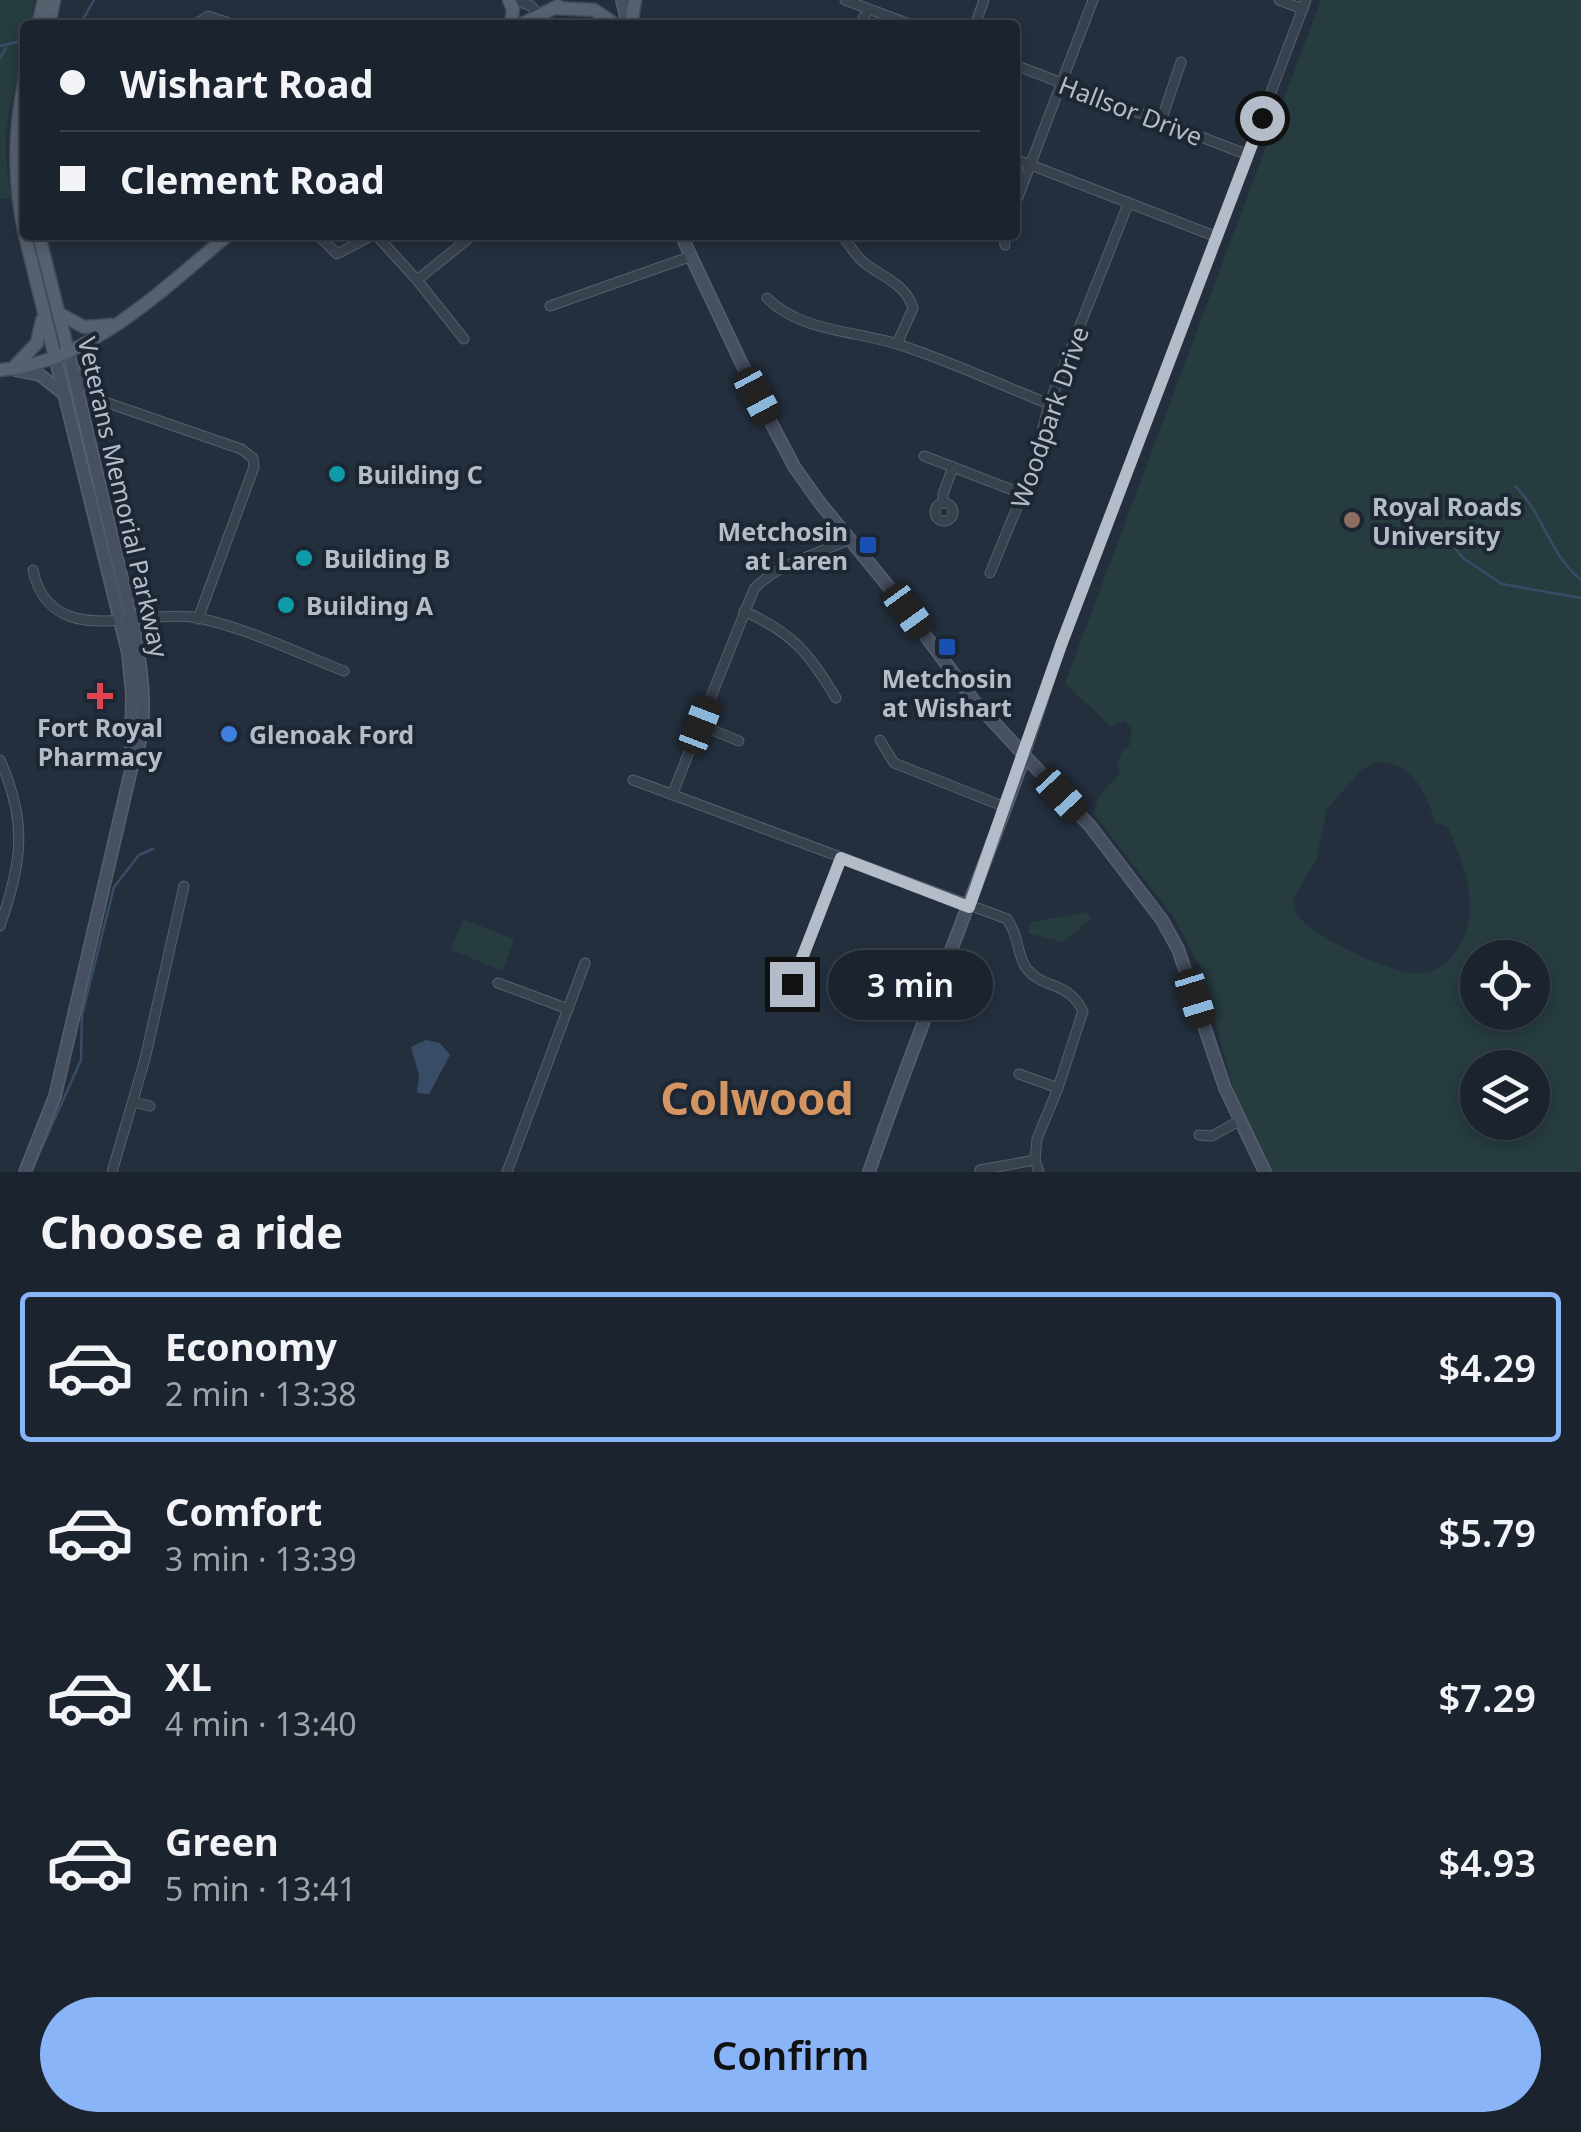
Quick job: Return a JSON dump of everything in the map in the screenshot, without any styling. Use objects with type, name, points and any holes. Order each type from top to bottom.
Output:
[{"type":"main road","points":[[530,20],[571,0]]},
{"type":"main road","points":[[554,8],[594,10],[609,20]]},
{"type":"main road","name":"Veterans Memorial Parkway","points":[[20,119],[16,152],[20,206]]},
{"type":"main road","name":"Veterans Memorial Parkway","points":[[25,1172],[55,1096],[131,770],[131,673],[126,618],[80,396],[41,302],[26,240]]},
{"type":"main road","name":"Veterans Memorial Parkway","points":[[40,240],[58,312],[66,396],[126,618]]},
{"type":"main road","points":[[5,370],[62,354],[92,340],[222,240]]},
{"type":"main road","points":[[683,240],[795,468],[974,702],[1091,827],[1162,920],[1178,949],[1212,1054],[1239,1121],[1265,1172]]},
{"type":"main road","points":[[5,370],[37,344],[42,326],[41,302]]},
{"type":"main road","points":[[58,312],[78,326],[114,325]]},
{"type":"main road","points":[[80,396],[82,372],[92,340]]},
{"type":"main road","points":[[5,370],[40,375],[66,396]]},
{"type":"main road","points":[[868,1172],[1025,755]]},
{"type":"street","points":[[512,0],[531,6],[539,15]]},
{"type":"street","points":[[845,0],[900,20]]},
{"type":"street","points":[[1020,192],[1093,0]]},
{"type":"street","points":[[1025,755],[1061,645],[1304,4],[1279,0]]},
{"type":"street","points":[[1162,121],[1182,62]]},
{"type":"street","name":"Hallsor Drive","points":[[1020,66],[1248,154]]},
{"type":"street","points":[[1020,161],[1216,237]]},
{"type":"street","name":"Woodpark Drive","points":[[990,574],[1032,471],[1049,404],[1128,204]]},
{"type":"street","points":[[323,240],[336,254],[364,240]]},
{"type":"street","points":[[379,240],[418,280],[464,339]]},
{"type":"street","points":[[418,280],[466,240]]},
{"type":"street","points":[[846,240],[860,259],[900,285],[910,297],[913,308],[897,344]]},
{"type":"street","points":[[550,306],[689,257]]},
{"type":"street","points":[[768,298],[778,309],[810,322],[897,344],[1049,404]]},
{"type":"street","points":[[105,402],[241,449],[253,458],[254,467],[198,618]]},
{"type":"street","points":[[924,456],[1023,494]]},
{"type":"street","points":[[943,503],[953,467]]},
{"type":"street","points":[[672,795],[754,588],[787,563],[849,539]]},
{"type":"street","points":[[33,570],[42,594],[66,615],[89,620],[198,618],[344,671]]},
{"type":"street","points":[[744,611],[776,625],[796,641],[811,656],[836,698]]},
{"type":"street","points":[[700,725],[739,741]]},
{"type":"street","points":[[880,740],[894,763],[1006,808]]},
{"type":"street","points":[[0,760],[10,783],[20,848],[16,879],[0,926]]},
{"type":"street","points":[[632,780],[1006,919],[1018,933],[1021,959],[1029,973],[1074,994],[1082,1010],[1038,1139],[1038,1172]]},
{"type":"street","points":[[792,984],[841,858]]},
{"type":"street","points":[[112,1172],[184,886]]},
{"type":"street","points":[[508,1172],[585,963]]},
{"type":"street","points":[[498,983],[568,1009]]},
{"type":"street","points":[[1018,1074],[1058,1088]]},
{"type":"street","points":[[132,1102],[150,1106]]},
{"type":"street","points":[[1199,1135],[1212,1136],[1239,1121]]},
{"type":"street","points":[[980,1170],[1035,1160]]},
{"type":"green space","points":[[0,0],[35,0],[31,20],[20,20],[20,65],[7,127],[11,198],[0,199]]},
{"type":"green space","name":"Royal Roads University","points":[[1321,0],[1581,0],[1581,1172],[1271,1172],[1239,1110],[1201,968],[1173,916],[1094,814],[1098,797],[1120,774],[1117,764],[1123,749],[1129,747],[1132,729],[1124,721],[1111,727],[1065,683]],"holes":[[[1377,762],[1389,763],[1416,780],[1435,822],[1448,827],[1469,894],[1462,940],[1550,940],[1550,1030],[1460,1030],[1460,945],[1441,966],[1414,973],[1402,971],[1350,951],[1316,932],[1296,913],[1293,898],[1316,861],[1327,809],[1361,770]]]},
{"type":"green space","points":[[1086,912],[1091,919],[1063,942],[1028,933],[1031,922]]},
{"type":"green space","points":[[463,919],[514,939],[503,971],[451,950]]},
{"type":"water","points":[[426,1040],[440,1043],[450,1055],[429,1094],[417,1093],[419,1075],[411,1047]]},
{"type":"waterway","points":[[83,20],[94,0]]},
{"type":"waterway","points":[[0,46],[17,42]]},
{"type":"waterway","points":[[0,58],[6,48]]},
{"type":"waterway","points":[[1515,486],[1561,558],[1581,580]]},
{"type":"waterway","points":[[1445,536],[1463,558],[1502,584],[1581,598]]},
{"type":"waterway","points":[[31,1172],[81,1060],[82,1015],[114,887],[139,855],[153,849]]},
{"type":"place","name":"Building C","points":[[337,474]]},
{"type":"place","name":"Royal Roads University","points":[[1352,520]]},
{"type":"place","name":"Metchosin at Laren","points":[[868,545]]},
{"type":"place","name":"Building B","points":[[304,558]]},
{"type":"place","name":"Building A","points":[[286,605]]},
{"type":"place","name":"Metchosin at Wishart","points":[[947,647]]},
{"type":"place","name":"Fort Royal Pharmacy","points":[[100,696]]},
{"type":"place","name":"Glenoak Ford","points":[[229,734]]},
{"type":"district","name":"Colwood","points":[[757,1097]]},
{"type":"route","points":[[792,984],[841,858],[969,907],[1061,645],[1262,118]]}]
